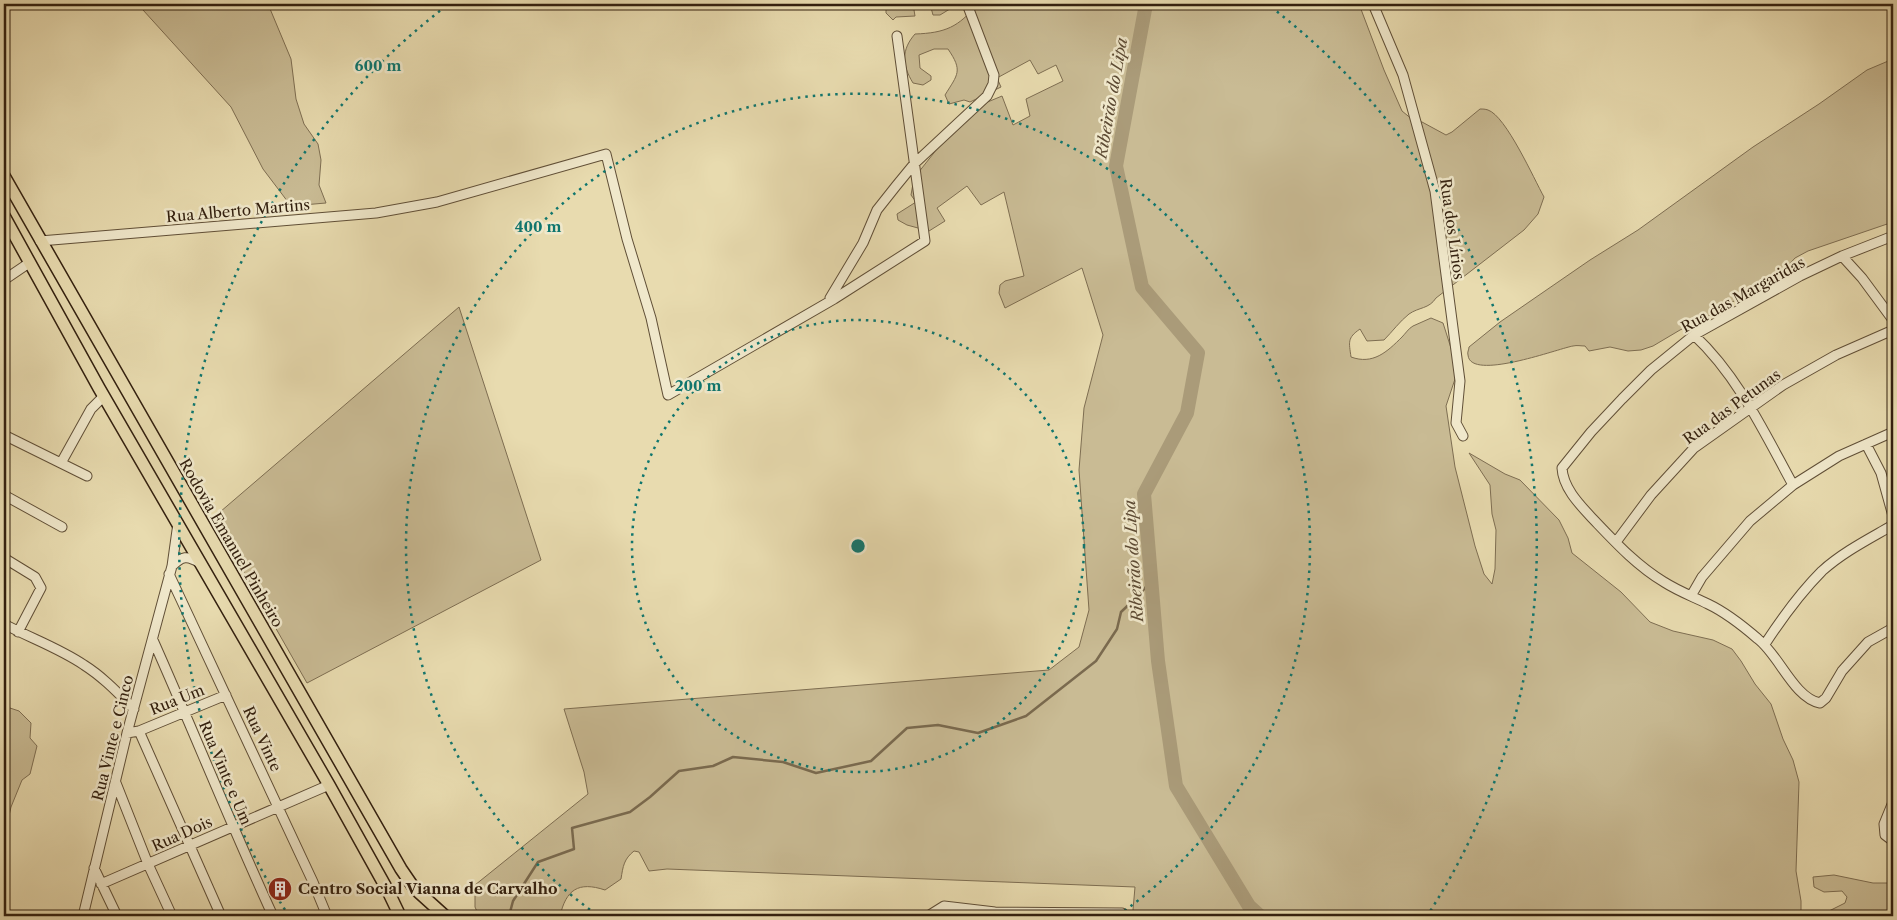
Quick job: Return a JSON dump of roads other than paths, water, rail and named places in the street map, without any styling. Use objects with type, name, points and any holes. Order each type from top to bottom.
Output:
[{"type":"main road","name":"Rodovia Emanuel Pinheiro","points":[[4,176],[401,869],[414,888],[445,916]]},
{"type":"main road","points":[[4,216],[104,396],[329,785],[400,916]]},
{"type":"street","points":[[826,303],[852,264],[877,210],[914,164],[988,96],[994,76],[966,4]]},
{"type":"street","name":"Rua dos Lírios","points":[[1372,4],[1403,75],[1436,191],[1460,381],[1456,423],[1463,436]]},
{"type":"street","points":[[826,303],[925,240],[897,36]]},
{"type":"street","name":"Rua Alberto Martins","points":[[40,241],[376,213],[438,202],[606,154],[627,239],[651,318],[668,394],[826,303]]},
{"type":"street","name":"Rua das Margaridas","points":[[1616,542],[1580,505],[1562,478],[1562,468],[1585,438],[1651,370],[1694,335],[1761,297],[1842,256],[1893,236]]},
{"type":"street","points":[[1842,256],[1862,278],[1893,320]]},
{"type":"street","points":[[4,280],[29,263]]},
{"type":"street","name":"Rua das Petunas","points":[[1616,542],[1651,495],[1694,448],[1790,380],[1836,356],[1893,330]]},
{"type":"street","points":[[1694,335],[1720,363],[1752,408],[1793,485]]},
{"type":"street","points":[[61,463],[92,409],[104,396]]},
{"type":"street","points":[[1691,596],[1702,577],[1750,521],[1793,485],[1839,456],[1893,432]]},
{"type":"street","points":[[4,435],[87,476]]},
{"type":"street","points":[[1866,444],[1881,473],[1893,516]]},
{"type":"street","points":[[4,495],[62,527]]},
{"type":"street","name":"Rua Vinte e Cinco","points":[[83,916],[127,733],[171,570],[178,523]]},
{"type":"street","points":[[1765,644],[1793,602],[1823,571],[1854,547],[1893,525]]},
{"type":"street","points":[[1616,542],[1641,566],[1665,582],[1737,621],[1765,644],[1802,694],[1813,702],[1820,703],[1826,698],[1842,671],[1868,642],[1893,628]]},
{"type":"street","points":[[171,570],[184,557],[192,557],[200,563]]},
{"type":"street","points":[[4,558],[35,577],[41,588],[18,632]]},
{"type":"street","name":"Rua Vinte","points":[[171,570],[327,916]]},
{"type":"street","points":[[4,624],[84,665],[109,684],[134,709]]},
{"type":"street","name":"Rua Vinte e Um","points":[[153,640],[232,827],[273,916]]},
{"type":"street","name":"Rua Um","points":[[127,733],[139,731],[226,695]]},
{"type":"street","points":[[139,731],[221,916]]},
{"type":"street","points":[[116,783],[148,864],[172,916]]},
{"type":"street","name":"Rua Dois","points":[[102,884],[329,785]]},
{"type":"street","points":[[1893,802],[1884,824],[1884,835],[1893,841]]},
{"type":"street","points":[[94,868],[117,916]]},
{"type":"street","points":[[928,916],[944,906],[996,914],[1122,913],[1126,916]]},
{"type":"waterway","name":"Ribeirão do Lipa","points":[[1146,4],[1116,166],[1142,287],[1198,353],[1187,413],[1144,494],[1158,661],[1176,786],[1249,906],[1260,916]]},
{"type":"waterway","points":[[509,916],[513,901],[538,862],[574,849],[572,828],[630,812],[679,771],[713,766],[733,757],[783,762],[816,773],[871,761],[907,728],[938,725],[978,733],[1026,716],[1096,661],[1117,629],[1121,612],[1141,593],[1152,579]]},
{"type":"place","name":"Centro Social Vianna de Carvalho","points":[[280,889]]}]
